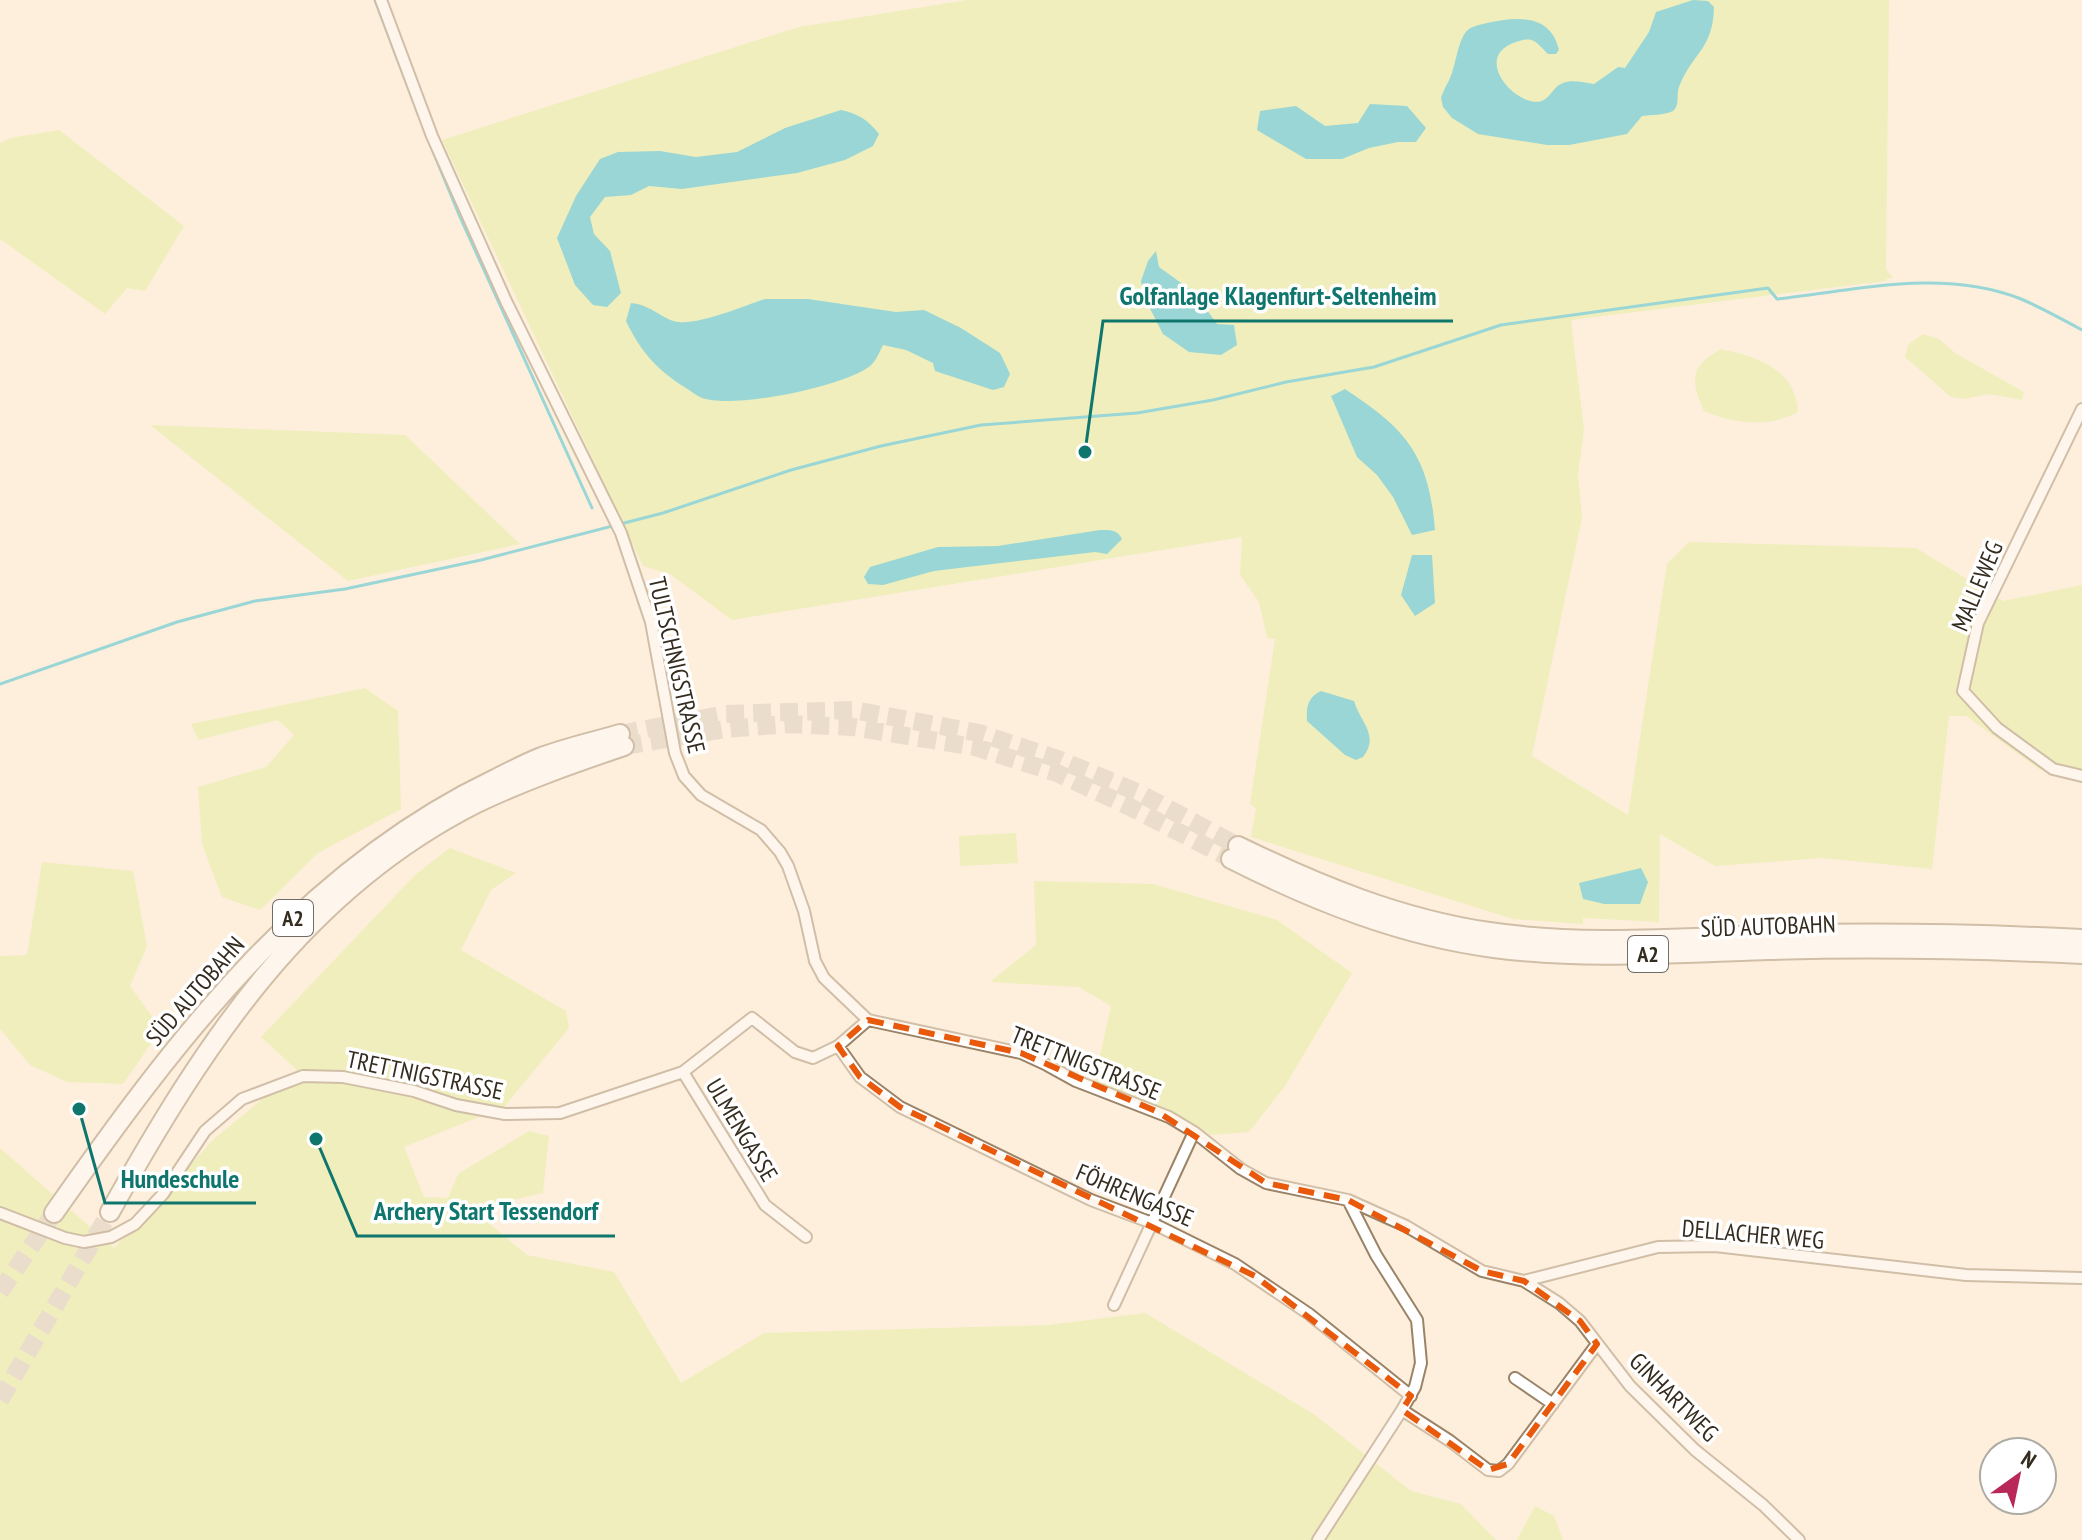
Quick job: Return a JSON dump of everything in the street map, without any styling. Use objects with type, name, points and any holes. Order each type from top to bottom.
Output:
[{"type":"highway","name":"SÜD AUTOBAHN","points":[[54,1213],[206,1011],[275,936],[327,888],[393,837],[474,789],[538,759],[622,740],[477,803],[408,846],[338,898],[290,945],[241,1003],[198,1064],[110,1212]]},
{"type":"highway","name":"SÜD AUTOBAHN","points":[[2082,939],[1875,932],[1568,939],[1488,932],[1374,905],[1234,852],[1280,884],[1374,921],[1493,948],[1572,954],[1871,948],[2082,954]]},
{"type":"street","name":"TULTSCHNIGSTRASSE","points":[[381,0],[432,136],[506,301],[621,533],[651,622],[675,753],[684,776],[701,795],[761,830],[780,852],[804,911],[815,961],[824,978],[868,1020]]},
{"type":"street","name":"MALLEWEG","points":[[2082,409],[1978,623],[1963,691],[1997,728],[2053,769],[2082,776]]},
{"type":"street","name":"TRETTNIGSTRASSE","points":[[0,1213],[65,1238],[84,1242],[111,1237],[135,1224],[163,1194],[205,1131],[242,1099],[303,1076],[343,1077],[505,1114],[560,1113],[683,1072],[752,1018],[795,1052],[813,1058],[838,1046],[868,1020],[1021,1053],[1076,1081],[1158,1112],[1194,1132],[1241,1169],[1266,1183],[1348,1200]]},
{"type":"street","name":"FÖHRENGASSE","points":[[838,1046],[860,1077],[900,1107],[1091,1200],[1152,1223],[1255,1276],[1337,1334],[1411,1396]]},
{"type":"street","name":"ULMENGASSE","points":[[683,1072],[765,1205],[806,1237]]},
{"type":"street","points":[[1114,1305],[1194,1132]]},
{"type":"street","points":[[1318,1540],[1411,1396],[1421,1363],[1417,1320],[1376,1255],[1348,1200]]},
{"type":"street","name":"DELLACHER WEG","points":[[1348,1200],[1406,1226],[1482,1271],[1524,1281],[1658,1247],[1715,1246],[1966,1275],[2082,1278]]},
{"type":"street","name":"GINHARTWEG","points":[[1524,1281],[1569,1312],[1590,1331],[1630,1386],[1695,1450],[1763,1505],[1799,1540]]},
{"type":"street","points":[[1402,1410],[1493,1471],[1508,1464],[1597,1344]]},
{"type":"street","points":[[1515,1378],[1553,1404]]},
{"type":"highlighted area","points":[[868,1020],[1021,1053],[1158,1112],[1266,1183],[1348,1200],[1482,1271],[1524,1281],[1580,1321],[1597,1344],[1508,1464],[1488,1470],[1402,1410],[1411,1396],[1255,1276],[900,1107],[860,1077],[838,1046]]},
{"type":"green space","points":[[967,0],[1889,0],[1886,269],[1893,278],[1571,320],[1584,430],[1578,474],[1582,518],[1532,756],[1628,815],[1667,564],[1689,542],[1916,548],[2003,601],[2082,585],[2082,779],[2039,769],[1966,716],[1949,716],[1932,869],[1823,858],[1715,866],[1660,834],[1659,922],[1583,918],[1583,924],[1513,919],[1251,837],[1256,808],[1250,804],[1275,639],[1267,638],[1259,602],[1240,575],[1242,537],[732,620],[670,574],[643,566],[442,140],[799,27]]},
{"type":"green space","points":[[59,130],[184,226],[145,291],[127,288],[105,314],[0,239],[0,143],[10,138]]},
{"type":"green space","points":[[1923,334],[1939,339],[1955,353],[2024,392],[2022,400],[1989,394],[1964,399],[1951,397],[1905,357],[1908,345]]},
{"type":"green space","points":[[1721,349],[1760,361],[1782,375],[1796,397],[1798,412],[1775,420],[1751,422],[1727,419],[1704,411],[1696,390],[1696,375],[1703,362]]},
{"type":"green space","points":[[150,425],[405,435],[520,544],[348,581]]},
{"type":"green space","points":[[365,688],[398,711],[401,809],[318,853],[260,910],[222,897],[202,844],[198,787],[266,767],[294,735],[278,720],[198,740],[191,724]]},
{"type":"green space","points":[[1016,833],[1018,863],[960,866],[959,836]]},
{"type":"green space","points":[[450,848],[516,873],[491,890],[461,950],[566,1011],[569,1028],[504,1107],[404,1147],[424,1197],[448,1198],[458,1174],[529,1131],[549,1136],[543,1193],[491,1205],[485,1220],[527,1255],[614,1272],[681,1383],[764,1333],[1048,1325],[1145,1313],[1315,1415],[1411,1491],[1461,1504],[1496,1540],[0,1540],[0,1148],[114,1248],[213,1140],[297,1070],[261,1037],[416,874]]},
{"type":"green space","points":[[42,862],[133,871],[147,946],[130,986],[161,1029],[123,1084],[67,1082],[30,1065],[0,1029],[0,956],[27,955]]},
{"type":"green space","points":[[1034,881],[1153,884],[1277,920],[1352,973],[1285,1086],[1249,1132],[1210,1135],[1165,1108],[1094,1083],[1111,1006],[1078,987],[990,982],[1036,945]]},
{"type":"green space","points":[[1535,1506],[1554,1516],[1563,1540],[1517,1540]]},
{"type":"water","points":[[1693,0],[1708,1],[1714,7],[1713,21],[1706,42],[1679,87],[1676,106],[1670,112],[1642,116],[1627,134],[1569,145],[1547,145],[1478,134],[1452,118],[1443,107],[1441,98],[1461,42],[1472,27],[1521,19],[1531,20],[1549,30],[1559,50],[1556,54],[1548,54],[1534,41],[1525,40],[1505,48],[1497,63],[1498,72],[1510,88],[1535,102],[1545,99],[1563,83],[1594,84],[1618,67],[1625,68],[1649,32],[1656,12]]},
{"type":"water","points":[[1370,104],[1407,106],[1426,128],[1416,142],[1369,148],[1342,159],[1306,159],[1257,130],[1260,111],[1296,106],[1325,126],[1358,123]]},
{"type":"water","points":[[841,110],[863,118],[879,134],[873,146],[845,160],[797,173],[682,189],[649,186],[631,195],[605,197],[590,217],[594,234],[610,251],[621,293],[607,307],[593,305],[575,285],[557,238],[576,196],[600,159],[618,152],[660,151],[696,157],[737,152],[785,128]]},
{"type":"water","points":[[1156,251],[1159,267],[1195,293],[1217,324],[1234,325],[1237,345],[1221,355],[1189,352],[1163,334],[1144,297],[1141,281],[1148,261]]},
{"type":"water","points":[[765,299],[808,299],[896,312],[924,310],[961,328],[1000,353],[1010,374],[1004,387],[993,390],[935,371],[933,363],[906,350],[883,345],[870,366],[837,381],[788,394],[718,401],[700,397],[667,375],[637,342],[626,321],[631,303],[673,321],[687,322]]},
{"type":"water","points":[[1345,389],[1384,417],[1411,446],[1427,482],[1435,530],[1412,535],[1393,497],[1377,475],[1357,457],[1331,396]]},
{"type":"water","points":[[1100,530],[1115,532],[1122,539],[1107,554],[1095,552],[934,571],[883,585],[868,584],[864,577],[870,567],[938,547],[998,546]]},
{"type":"water","points":[[1412,555],[1432,555],[1435,603],[1415,616],[1401,595]]},
{"type":"water","points":[[1321,691],[1354,701],[1369,735],[1370,742],[1363,757],[1356,760],[1345,755],[1307,721],[1309,703]]},
{"type":"water","points":[[1641,868],[1648,882],[1640,904],[1604,904],[1583,899],[1579,883]]},
{"type":"waterway","points":[[375,0],[419,116]]},
{"type":"waterway","points":[[432,149],[592,508]]},
{"type":"waterway","points":[[0,684],[177,622],[255,601],[345,589],[481,560],[663,513],[791,470],[881,446],[981,425],[1137,413],[1213,400],[1286,382],[1374,367],[1501,325],[1768,288],[1777,299],[1869,287],[1931,283],[1991,290],[2021,299],[2082,330]]},
{"type":"tunnel","points":[[620,734],[726,714],[854,710],[979,733],[1058,759],[1139,793],[1238,846]]},
{"type":"tunnel","points":[[624,746],[726,729],[789,724],[852,727],[975,747],[1057,773],[1231,859]]},
{"type":"tunnel","points":[[0,1400],[110,1212]]},
{"type":"tunnel","points":[[0,1292],[54,1213]]},
{"type":"place","name":"Golfanlage Klagenfurt-Seltenheim","points":[[1085,452]]},
{"type":"place","name":"Hundeschule","points":[[79,1109]]},
{"type":"place","name":"Archery Start Tessendorf","points":[[316,1139]]}]
